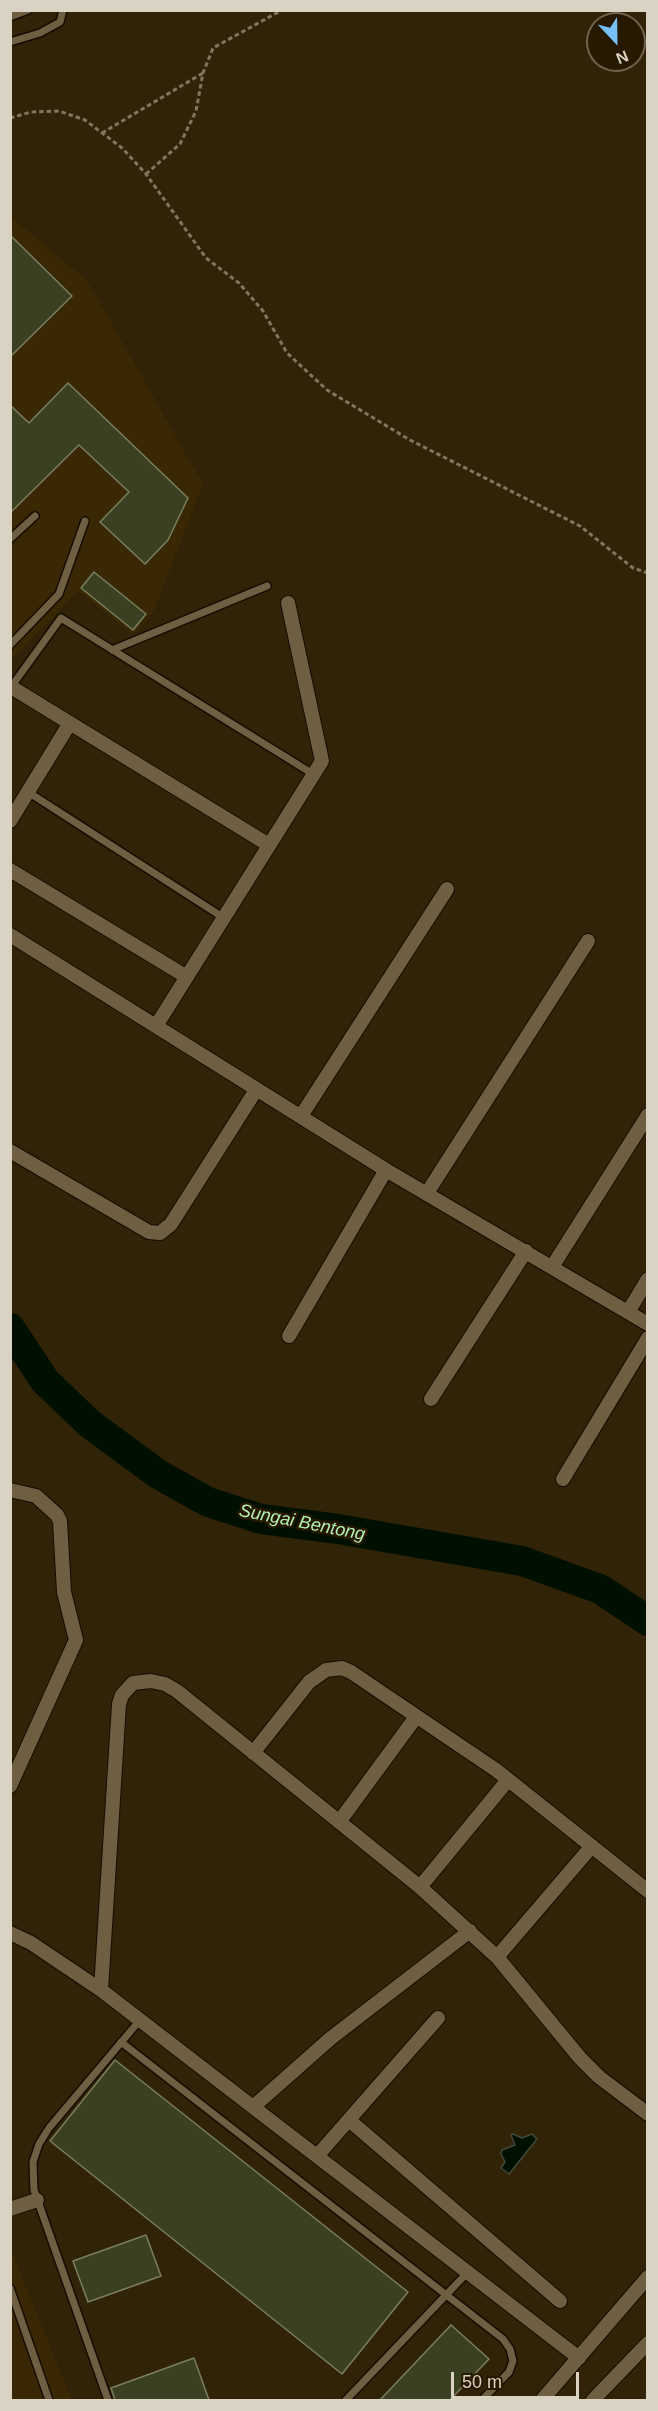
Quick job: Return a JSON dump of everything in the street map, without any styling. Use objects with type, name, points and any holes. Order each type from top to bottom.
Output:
[{"type":"street","points":[[156,1026],[322,761],[288,603]]},
{"type":"street","points":[[11,687],[269,845]]},
{"type":"street","points":[[10,821],[70,723]]},
{"type":"street","points":[[10,870],[187,977]]},
{"type":"street","points":[[301,1116],[447,889]]},
{"type":"street","points":[[10,935],[386,1170],[648,1324]]},
{"type":"street","points":[[427,1193],[588,941]]},
{"type":"street","points":[[10,1151],[149,1232],[160,1233],[171,1224],[256,1090]]},
{"type":"street","points":[[552,1267],[648,1115]]},
{"type":"street","points":[[289,1336],[386,1170]]},
{"type":"street","points":[[430,1399],[526,1251]]},
{"type":"street","points":[[628,1312],[648,1280]]},
{"type":"street","points":[[563,1479],[648,1338]]},
{"type":"street","points":[[10,1490],[36,1496],[53,1510],[60,1521],[64,1592],[76,1640],[10,1786]]},
{"type":"street","points":[[253,1754],[309,1682],[326,1671],[342,1668],[508,1780],[648,1891]]},
{"type":"street","points":[[101,1990],[119,1704],[122,1695],[133,1683],[151,1681],[165,1684],[177,1691],[420,1887],[497,1957],[580,2058],[600,2077],[648,2114]]},
{"type":"street","points":[[339,1822],[416,1717]]},
{"type":"street","points":[[420,1887],[508,1780]]},
{"type":"street","points":[[497,1957],[592,1846]]},
{"type":"street","points":[[253,2107],[330,2038],[470,1931]]},
{"type":"street","points":[[10,1933],[31,1943],[101,1990],[579,2358]]},
{"type":"street","points":[[317,2156],[438,2018]]},
{"type":"street","points":[[349,2120],[560,2301]]},
{"type":"street","points":[[10,2209],[37,2200]]},
{"type":"street","points":[[542,2400],[648,2277]]},
{"type":"street","points":[[593,2400],[648,2343]]},
{"type":"lane","points":[[10,16],[28,10]]},
{"type":"lane","points":[[10,42],[40,33],[60,22],[63,10]]},
{"type":"lane","points":[[10,539],[34,516]]},
{"type":"lane","points":[[10,645],[59,594],[85,521]]},
{"type":"lane","points":[[112,650],[267,586]]},
{"type":"lane","points":[[11,687],[61,618],[313,774]]},
{"type":"lane","points":[[28,792],[224,918]]},
{"type":"lane","points":[[108,2400],[37,2200],[32,2176],[33,2162],[39,2144],[49,2128],[140,2020]]},
{"type":"lane","points":[[121,2043],[492,2330],[510,2349],[513,2361],[509,2372],[482,2400]]},
{"type":"lane","points":[[346,2400],[468,2272]]},
{"type":"lane","points":[[10,2288],[49,2400]]},
{"type":"path","points":[[146,174],[180,144],[196,111],[203,73],[213,48],[282,10]]},
{"type":"path","points":[[102,133],[203,73]]},
{"type":"path","points":[[10,118],[31,112],[60,111],[85,120],[122,148],[146,174],[206,258],[238,283],[263,311],[287,353],[327,390],[410,440],[580,526],[633,568],[648,573]]},
{"type":"shaded area","points":[[11,217],[87,280],[203,484],[154,611],[133,635],[78,591],[11,660]]},
{"type":"shaded area","points":[[532,2134],[537,2139],[509,2174],[501,2168],[505,2162],[501,2154],[502,2150],[515,2145],[511,2135],[522,2138]]},
{"type":"shaded area","points":[[11,2250],[72,2400],[11,2400]]},
{"type":"building","points":[[10,235],[72,296],[10,357]]},
{"type":"building","points":[[68,383],[188,498],[168,540],[145,564],[100,522],[129,492],[79,445],[10,513],[10,405],[29,423]]},
{"type":"building","points":[[94,572],[146,614],[133,630],[81,588]]},
{"type":"building","points":[[115,2060],[408,2292],[342,2374],[50,2141]]},
{"type":"building","points":[[146,2235],[161,2276],[88,2302],[73,2261]]},
{"type":"building","points":[[451,2325],[489,2359],[450,2400],[380,2400]]},
{"type":"building","points":[[194,2358],[209,2400],[115,2400],[111,2388]]},
{"type":"waterway","name":"Sungai Bentong","points":[[10,1328],[45,1381],[90,1424],[158,1474],[208,1502],[261,1519],[338,1529],[522,1561],[600,1589],[648,1621]]}]
